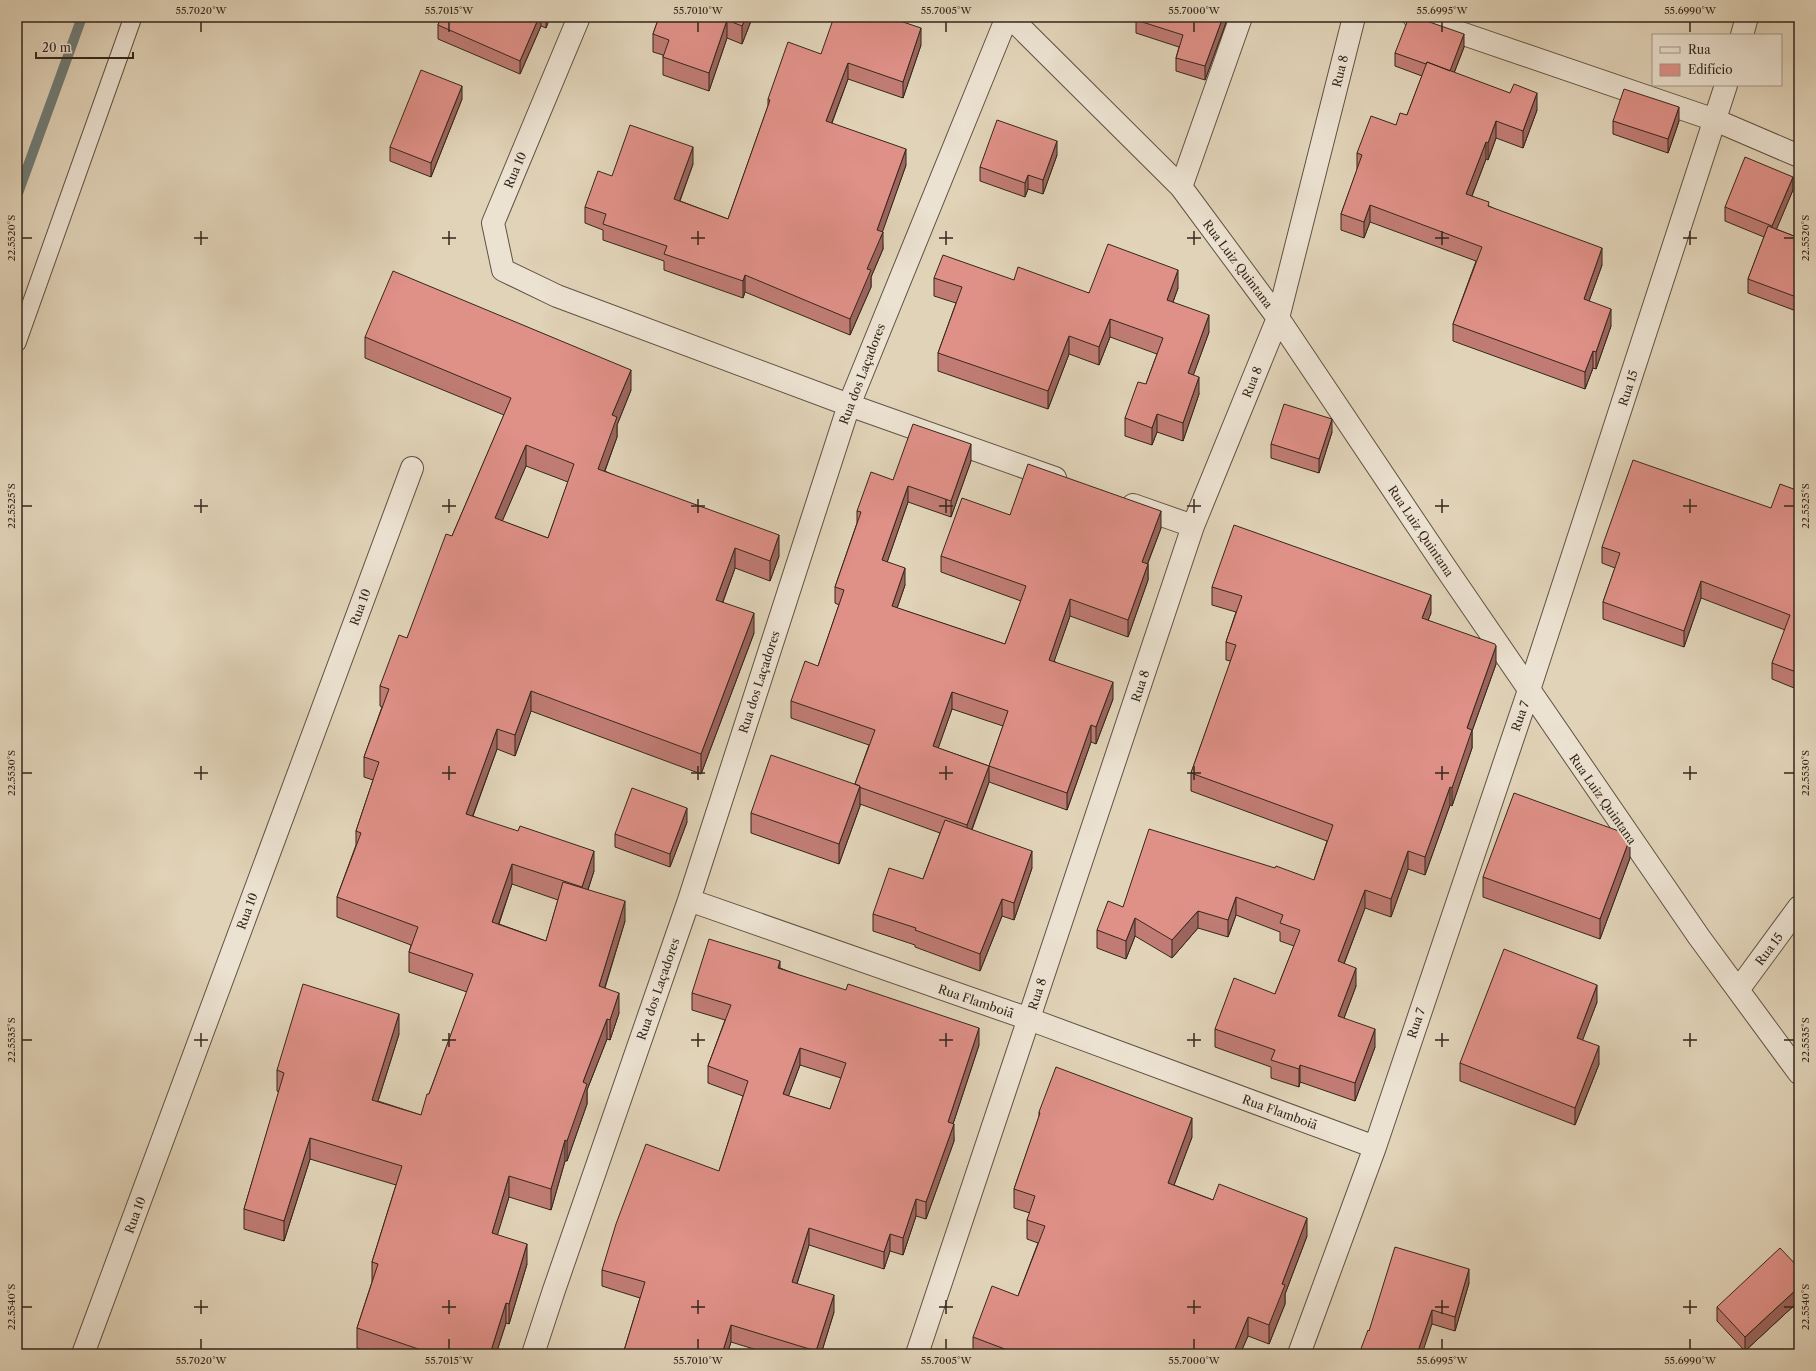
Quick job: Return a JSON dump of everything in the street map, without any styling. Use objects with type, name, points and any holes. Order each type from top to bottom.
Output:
[{"type":"street","name":"Rua 10","points":[[579,17],[493,224],[503,270],[557,296],[849,405]]},
{"type":"street","name":"Rua dos Laçadores","points":[[533,1354],[561,1267],[689,900],[849,405],[1007,17]]},
{"type":"street","name":"Rua Luiz Quintana","points":[[1010,17],[1181,187],[1278,318],[1528,690],[1699,938],[1799,1073]]},
{"type":"street","points":[[1181,187],[1241,17]]},
{"type":"street","name":"Rua 8","points":[[917,1354],[1193,526],[1278,318],[1354,17]]},
{"type":"street","points":[[1414,17],[1715,120],[1799,156]]},
{"type":"street","points":[[1742,34],[1748,17]]},
{"type":"street","name":"Rua 15","points":[[1528,690],[1726,86]]},
{"type":"street","points":[[849,405],[1074,484]]},
{"type":"street","name":"Rua 10","points":[[83,1354],[412,468]]},
{"type":"street","points":[[1111,498],[1193,526]]},
{"type":"street","name":"Rua 7","points":[[1299,1354],[1375,1147],[1528,690]]},
{"type":"street","name":"Rua Flamboiã","points":[[689,900],[1029,1019],[1375,1147]]},
{"type":"street","name":"Rua 15","points":[[1738,990],[1799,908]]},
{"type":"lane","points":[[17,343],[133,17]]},
{"type":"building","points":[[441,17],[539,17],[520,61],[438,25]]},
{"type":"building","points":[[659,17],[746,17],[742,26],[727,20],[709,73],[663,57],[669,40],[653,34]]},
{"type":"building","points":[[834,17],[888,17],[921,28],[903,82],[848,63],[826,121],[906,149],[877,230],[883,232],[867,269],[871,270],[850,319],[745,275],[743,281],[664,254],[667,246],[603,224],[606,214],[585,207],[598,171],[612,176],[630,125],[693,147],[674,199],[728,219],[770,100],[768,99],[788,42],[821,54]]},
{"type":"building","points":[[1137,17],[1223,17],[1205,66],[1176,58],[1183,35],[1136,20]]},
{"type":"building","points":[[1409,17],[1415,17],[1464,34],[1450,71],[1427,62],[1426,64],[1395,53]]},
{"type":"building","points":[[1427,62],[1510,93],[1514,84],[1537,93],[1523,131],[1496,121],[1488,143],[1486,142],[1466,194],[1489,202],[1488,206],[1602,248],[1584,299],[1611,309],[1596,352],[1593,351],[1585,372],[1453,324],[1482,247],[1370,205],[1364,222],[1341,214],[1362,155],[1357,153],[1371,116],[1396,125],[1400,113],[1407,115]]},
{"type":"building","points":[[421,70],[462,86],[431,163],[390,147]]},
{"type":"building","points":[[1624,89],[1679,107],[1668,139],[1613,121]]},
{"type":"building","points":[[997,120],[1057,141],[1043,180],[1028,175],[1025,183],[980,167]]},
{"type":"building","points":[[1745,157],[1793,177],[1772,226],[1725,207]]},
{"type":"building","points":[[1768,226],[1799,238],[1799,298],[1748,279]]},
{"type":"building","points":[[1108,244],[1178,270],[1167,300],[1209,315],[1188,373],[1199,377],[1183,423],[1157,414],[1152,428],[1125,418],[1138,382],[1146,384],[1163,338],[1110,319],[1099,347],[1069,336],[1048,391],[938,353],[962,287],[934,278],[943,255],[1014,280],[1018,267],[1089,293]]},
{"type":"building","points":[[393,271],[631,370],[612,415],[617,417],[598,469],[779,535],[770,561],[735,548],[716,600],[754,613],[701,754],[531,691],[515,735],[497,729],[466,814],[518,831],[520,826],[594,851],[582,887],[512,864],[492,922],[546,941],[563,882],[625,901],[599,986],[619,993],[610,1020],[607,1019],[583,1082],[587,1084],[567,1141],[565,1140],[551,1189],[509,1176],[492,1233],[527,1244],[509,1304],[506,1303],[490,1354],[427,1354],[427,1352],[357,1328],[378,1264],[372,1262],[402,1166],[310,1138],[284,1221],[244,1209],[284,1073],[277,1070],[303,984],[399,1014],[372,1100],[421,1115],[427,1094],[429,1094],[473,974],[409,952],[418,927],[337,897],[361,833],[356,831],[379,762],[364,757],[389,689],[380,686],[399,635],[407,638],[446,534],[452,536],[511,398],[365,337]],"holes":[[[526,445],[574,464],[548,538],[495,518]]]},
{"type":"building","points":[[1284,404],[1332,419],[1319,459],[1271,444]]},
{"type":"building","points":[[913,424],[971,444],[951,501],[908,486],[882,560],[905,568],[892,606],[1005,644],[1026,586],[941,556],[962,498],[1010,515],[1028,464],[1161,511],[1142,562],[1148,564],[1128,620],[1070,599],[1049,660],[1113,682],[1096,727],[1091,725],[1067,793],[989,766],[967,825],[859,787],[860,786],[855,784],[875,730],[791,701],[805,661],[818,666],[844,590],[835,587],[861,512],[857,511],[871,472],[893,480]],"holes":[[[952,692],[1008,711],[989,766],[933,746]]]},
{"type":"building","points":[[1633,460],[1771,508],[1780,484],[1799,491],[1799,673],[1772,663],[1790,615],[1701,581],[1684,631],[1603,602],[1620,553],[1602,547]]},
{"type":"building","points":[[1234,525],[1431,595],[1422,618],[1495,644],[1496,646],[1467,728],[1472,730],[1452,788],[1450,787],[1425,857],[1408,851],[1391,899],[1365,890],[1338,961],[1356,968],[1338,1016],[1375,1029],[1355,1083],[1300,1065],[1299,1069],[1271,1060],[1275,1050],[1215,1029],[1234,978],[1275,994],[1300,930],[1280,923],[1283,915],[1236,897],[1228,920],[1198,911],[1172,940],[1135,918],[1126,941],[1097,930],[1108,901],[1123,907],[1149,829],[1275,868],[1276,866],[1314,880],[1333,825],[1191,773],[1236,645],[1226,642],[1242,596],[1212,587]]},
{"type":"building","points":[[771,755],[860,786],[839,844],[751,813]]},
{"type":"building","points":[[632,788],[687,808],[670,854],[615,834]]},
{"type":"building","points":[[1514,793],[1627,834],[1630,838],[1600,919],[1483,877]]},
{"type":"building","points":[[945,820],[1032,851],[1014,903],[1002,899],[980,954],[915,930],[916,928],[873,914],[889,868],[923,879]]},
{"type":"building","points":[[709,939],[780,961],[778,968],[846,990],[848,984],[979,1028],[948,1122],[954,1124],[926,1202],[916,1199],[903,1238],[890,1234],[884,1252],[809,1228],[792,1282],[834,1295],[816,1351],[731,1325],[722,1354],[623,1354],[645,1282],[602,1270],[616,1224],[646,1144],[719,1171],[748,1081],[708,1066],[731,1005],[692,993]],"holes":[[[800,1048],[846,1063],[830,1109],[783,1094]]]},
{"type":"building","points":[[1504,949],[1597,985],[1577,1038],[1599,1046],[1575,1108],[1460,1063]]},
{"type":"building","points":[[1056,1067],[1192,1118],[1168,1183],[1213,1200],[1219,1184],[1307,1218],[1282,1284],[1285,1285],[1269,1325],[1248,1317],[1233,1354],[1018,1354],[973,1337],[992,1286],[1018,1296],[1045,1226],[1027,1220],[1035,1196],[1014,1189],[1040,1113],[1039,1112]]},
{"type":"building","points":[[1395,1247],[1469,1269],[1455,1317],[1432,1310],[1417,1354],[1359,1354],[1368,1330],[1369,1331]]},
{"type":"building","points":[[1780,1248],[1799,1268],[1799,1287],[1745,1337],[1717,1307]]},
{"type":"waterway","points":[[17,196],[82,17]]}]
